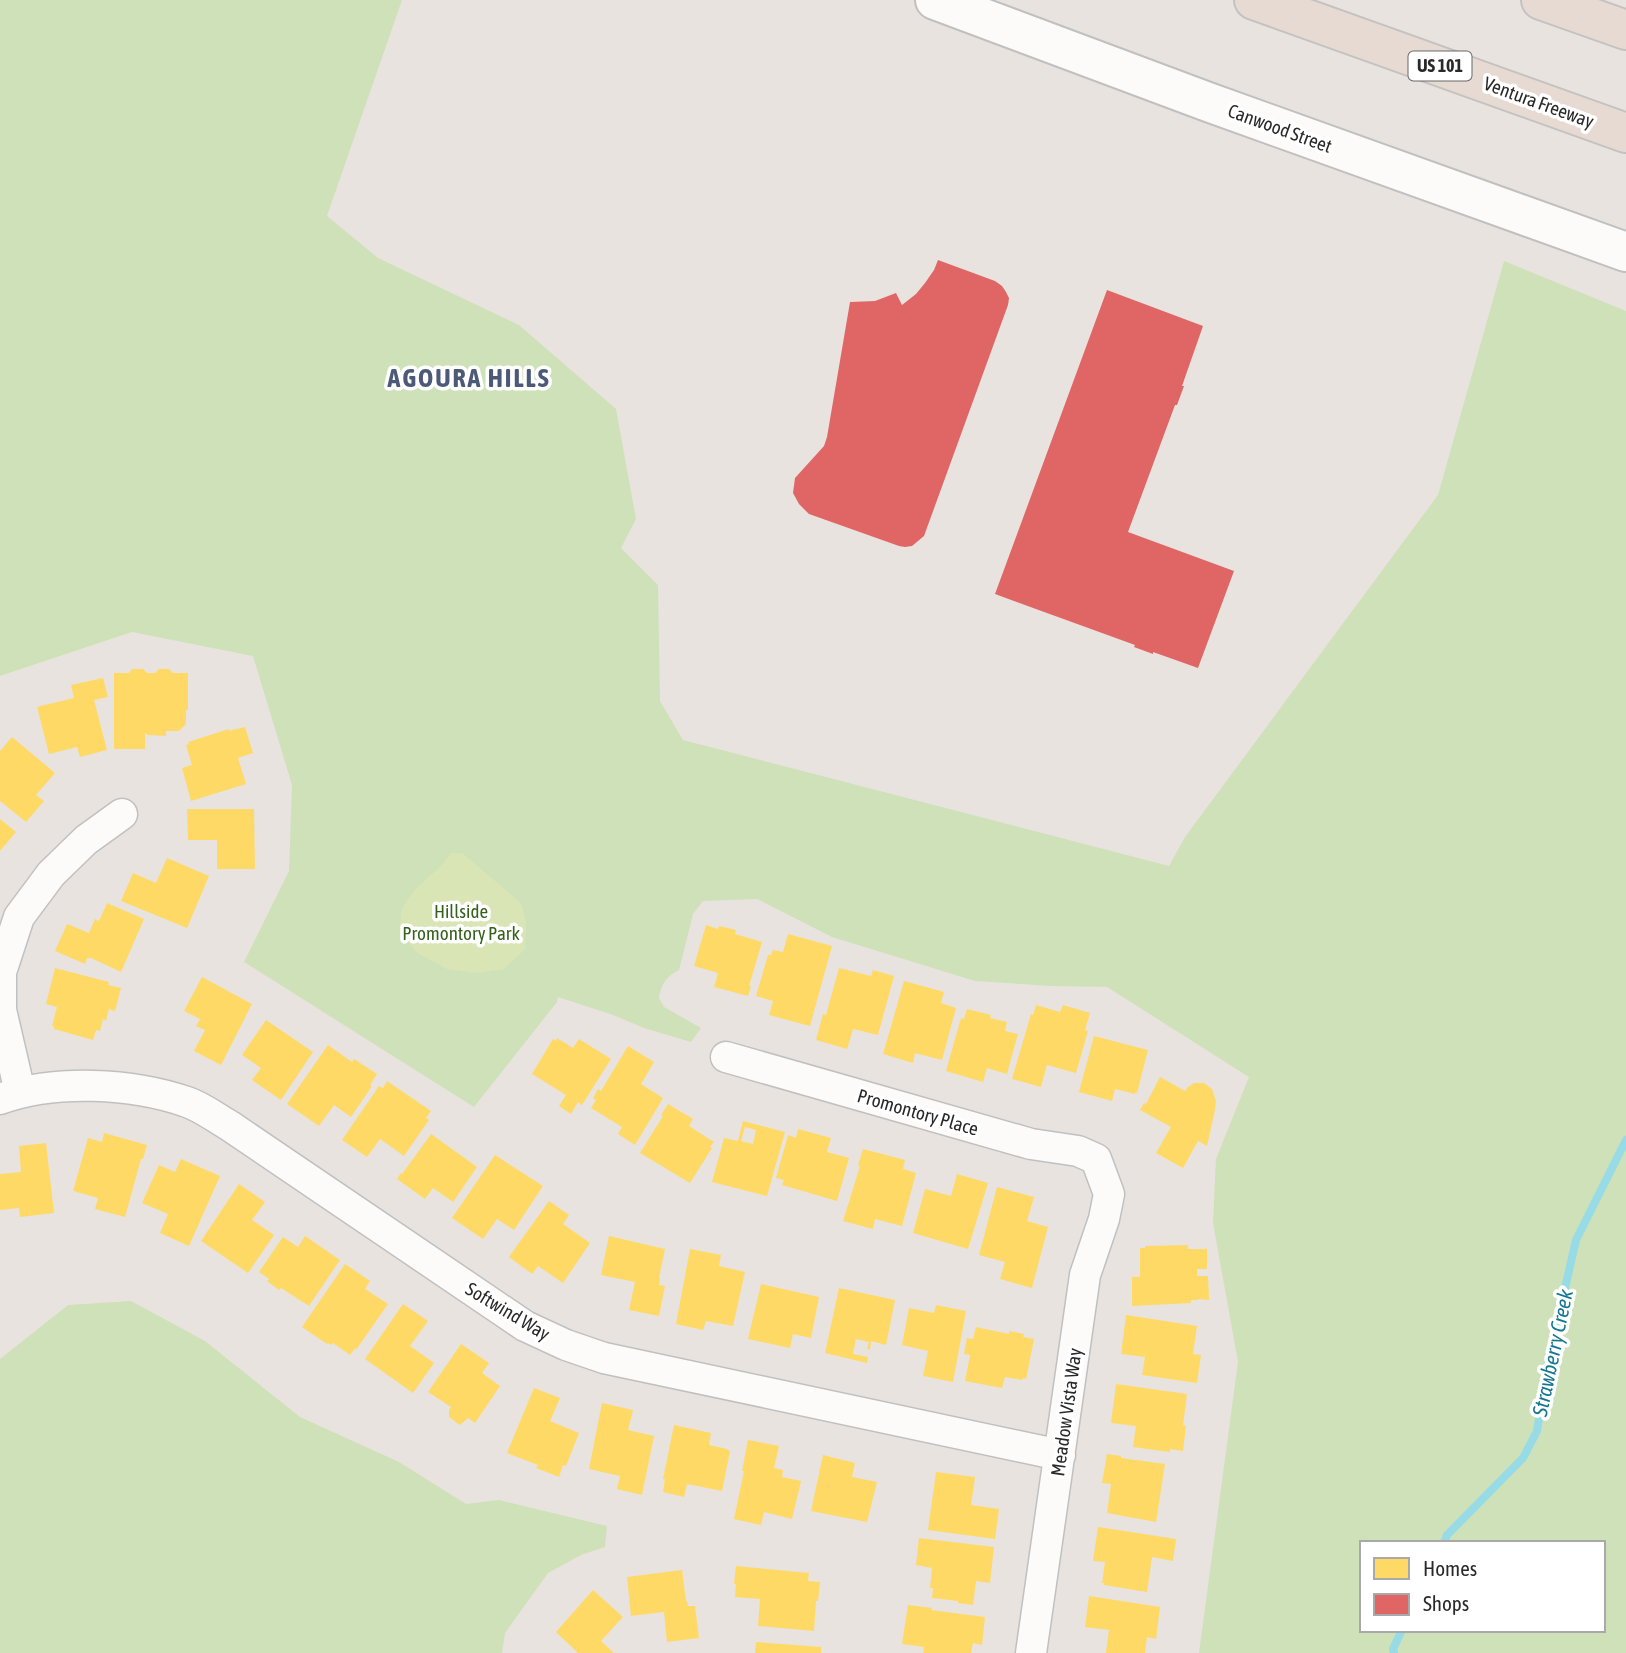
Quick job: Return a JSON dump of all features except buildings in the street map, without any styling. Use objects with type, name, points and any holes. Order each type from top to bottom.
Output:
[{"type":"highway","name":"Ventura Freeway","points":[[1254,0],[1626,133]]},
{"type":"highway","points":[[1541,0],[1626,30]]},
{"type":"street","name":"Canwood Street","points":[[935,0],[1208,102],[1626,252]]},
{"type":"street","points":[[10,1095],[1,1010],[1,972],[19,917],[51,874],[86,840],[122,814]]},
{"type":"street","name":"Promontory Place","points":[[726,1057],[1031,1144],[1078,1151],[1096,1159],[1102,1173]]},
{"type":"street","name":"Softwind Way","points":[[10,1095],[56,1087],[106,1086],[189,1102],[230,1126],[525,1326],[566,1345],[604,1358],[1060,1455]]},
{"type":"street","name":"Meadow Vista Way","points":[[1031,1653],[1085,1275],[1104,1219],[1109,1194],[1102,1173]]},
{"type":"green space","name":"Hillside Promontory Park","points":[[0,0],[402,0],[327,216],[378,258],[519,325],[616,409],[636,519],[621,548],[658,585],[660,701],[683,740],[1169,866],[1185,837],[1438,495],[1504,261],[1626,311],[1626,1653],[1199,1653],[1238,1362],[1213,1223],[1216,1159],[1249,1077],[1107,987],[975,981],[832,937],[757,899],[703,901],[693,914],[679,970],[665,981],[659,998],[664,1007],[701,1028],[691,1042],[558,997],[557,1002],[474,1107],[244,962],[289,871],[292,785],[253,656],[132,632],[0,676]]},
{"type":"green space","name":"Hillside Promontory Park","points":[[451,853],[462,853],[521,903],[526,923],[525,949],[504,969],[476,973],[447,969],[419,954],[400,933],[401,915],[409,898]]},
{"type":"green space","points":[[131,1301],[205,1341],[300,1417],[399,1462],[466,1504],[499,1500],[607,1526],[605,1547],[581,1555],[548,1573],[505,1633],[502,1653],[0,1653],[0,1359],[68,1305]]},
{"type":"waterway","name":"Strawberry Creek","points":[[1445,1541],[1447,1535],[1523,1458],[1537,1431],[1547,1367],[1576,1240],[1626,1140]]},
{"type":"waterway","name":"Strawberry Creek","points":[[1394,1653],[1393,1649],[1401,1632]]},
{"type":"district","name":"AGOURA HILLS","points":[[469,378]]}]
